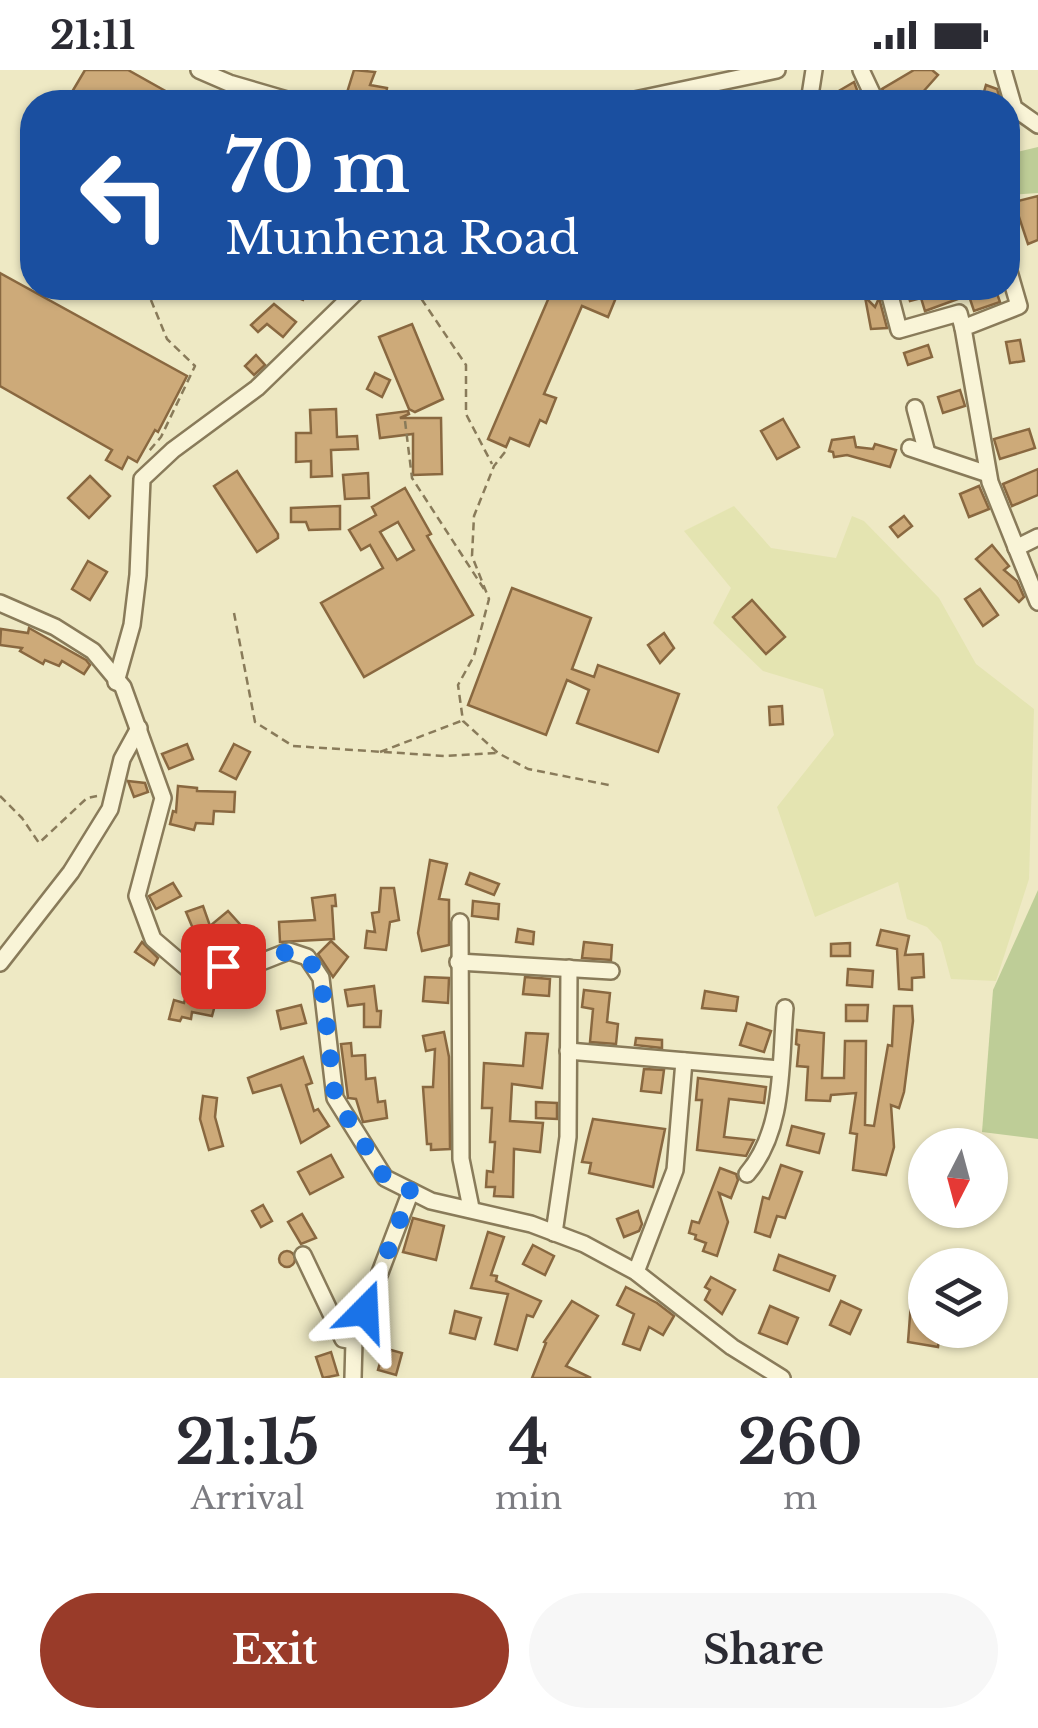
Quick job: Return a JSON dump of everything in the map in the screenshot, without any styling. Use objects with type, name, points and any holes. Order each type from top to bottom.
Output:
[{"type":"street","points":[[200,70],[253,90]]},
{"type":"street","points":[[682,90],[777,70]]},
{"type":"street","points":[[116,682],[132,625],[142,479],[173,450],[257,388],[348,300]]},
{"type":"street","points":[[891,300],[898,330],[959,312],[988,474],[1038,602]]},
{"type":"street","points":[[963,328],[1019,306],[1017,300]]},
{"type":"street","points":[[914,408],[927,454]]},
{"type":"street","points":[[910,448],[988,474]]},
{"type":"street","points":[[1016,548],[1038,538]]},
{"type":"street","points":[[0,603],[55,627],[93,651],[123,687],[163,798],[136,896],[152,938],[188,968],[246,968],[289,951],[307,957],[321,978],[335,1098],[385,1178],[431,1201],[471,1208],[584,1244],[636,1272],[732,1347],[782,1378]]},
{"type":"street","points":[[0,963],[71,872],[110,809],[122,758],[139,728]]},
{"type":"street","points":[[460,922],[461,1158],[471,1208]]},
{"type":"street","points":[[458,962],[611,971]]},
{"type":"street","points":[[554,1233],[568,1136],[569,968]]},
{"type":"street","points":[[747,1174],[761,1158],[770,1133],[785,1008]]},
{"type":"street","points":[[568,1051],[780,1068]]},
{"type":"street","points":[[636,1272],[676,1170],[684,1061]]},
{"type":"street","points":[[353,1378],[354,1341],[411,1191]]},
{"type":"street","points":[[303,1255],[343,1339],[354,1341]]},
{"type":"path","points":[[146,456],[161,437],[195,366],[167,339],[151,300]]},
{"type":"path","points":[[422,300],[466,365],[466,414],[494,466]]},
{"type":"path","points":[[404,421],[412,478],[487,594]]},
{"type":"path","points":[[505,452],[494,466],[474,516],[472,556],[489,599],[474,656],[458,686],[463,721],[498,753],[528,769],[608,785]]},
{"type":"path","points":[[234,613],[255,722],[293,746],[377,753],[498,753]]},
{"type":"path","points":[[377,753],[463,721]]},
{"type":"path","points":[[0,796],[39,843],[87,798],[114,791]]},
{"type":"green space","points":[[1038,147],[1038,193],[1020,194],[1020,151]]},
{"type":"green space","points":[[734,506],[771,548],[836,558],[852,516],[864,521],[939,598],[976,664],[1034,709],[1029,879],[996,981],[951,979],[941,942],[927,927],[907,919],[898,882],[815,917],[777,807],[834,735],[823,689],[763,671],[713,623],[731,588],[684,531]]},
{"type":"green space","points":[[1038,890],[1038,1139],[1008,1135],[1008,1128],[982,1128],[993,990]]},
{"type":"building","points":[[85,70],[128,70],[164,90],[73,90]]},
{"type":"building","points":[[354,70],[375,72],[370,85],[387,88],[387,90],[348,90]]},
{"type":"building","points":[[914,70],[932,70],[938,75],[925,90],[882,89]]},
{"type":"building","points":[[854,82],[857,90],[840,90]]},
{"type":"building","points":[[1038,196],[1038,240],[1028,244],[1020,220],[1020,200]]},
{"type":"building","points":[[0,273],[20,284],[20,300],[49,300],[187,376],[158,432],[155,430],[137,462],[128,457],[122,469],[106,460],[112,450],[0,386]]},
{"type":"building","points":[[548,300],[615,300],[608,317],[582,306],[544,394],[556,398],[546,423],[540,420],[529,446],[510,438],[506,447],[488,439]]},
{"type":"building","points":[[866,300],[875,307],[880,300],[887,328],[871,329]]},
{"type":"building","points":[[922,300],[955,300],[925,311]]},
{"type":"building","points":[[970,300],[999,300],[1000,302],[974,311]]},
{"type":"building","points":[[274,304],[296,322],[283,337],[267,324],[258,332],[251,325]]},
{"type":"building","points":[[412,324],[443,399],[415,412],[409,409],[379,337]]},
{"type":"building","points":[[1020,340],[1024,361],[1010,363],[1006,342]]},
{"type":"building","points":[[928,345],[932,357],[908,365],[904,353]]},
{"type":"building","points":[[256,355],[265,365],[254,375],[245,366]]},
{"type":"building","points":[[375,373],[390,380],[382,397],[367,389]]},
{"type":"building","points":[[960,390],[965,406],[943,413],[938,397]]},
{"type":"building","points":[[336,409],[337,437],[357,436],[358,449],[331,450],[332,476],[311,477],[311,461],[296,462],[296,433],[311,433],[310,410]]},
{"type":"building","points":[[408,411],[400,418],[441,418],[442,474],[413,475],[413,434],[380,438],[377,415]]},
{"type":"building","points":[[783,419],[799,447],[777,459],[761,431]]},
{"type":"building","points":[[1029,429],[1035,448],[1000,459],[994,439]]},
{"type":"building","points":[[854,437],[856,447],[873,449],[875,444],[896,450],[890,467],[847,455],[834,457],[829,451],[832,440]]},
{"type":"building","points":[[1038,469],[1038,495],[1012,506],[1003,484]]},
{"type":"building","points":[[237,471],[278,534],[278,538],[257,552],[214,486]]},
{"type":"building","points":[[368,473],[369,498],[345,499],[343,475]]},
{"type":"building","points":[[90,476],[110,496],[89,518],[68,498]]},
{"type":"building","points":[[979,486],[989,509],[969,517],[960,494]]},
{"type":"building","points":[[405,488],[431,534],[427,536],[473,615],[364,677],[321,603],[383,568],[370,545],[361,550],[349,530],[376,515],[372,507]],"holes":[[[398,522],[414,550],[397,560],[380,532]]]},
{"type":"building","points":[[340,506],[340,529],[309,530],[306,522],[291,522],[291,508]]},
{"type":"building","points":[[904,516],[912,526],[898,537],[890,527]]},
{"type":"building","points":[[992,545],[1009,566],[1004,570],[1017,581],[1024,597],[1019,602],[976,559]]},
{"type":"building","points":[[88,561],[107,572],[90,600],[72,589]]},
{"type":"building","points":[[512,588],[591,618],[572,669],[594,677],[598,665],[679,694],[658,752],[577,723],[589,690],[567,680],[546,735],[468,705]]},
{"type":"building","points":[[980,589],[998,615],[983,626],[965,599]]},
{"type":"building","points":[[752,600],[785,637],[766,654],[733,617]]},
{"type":"building","points":[[29,628],[86,660],[90,665],[84,674],[62,661],[59,666],[45,660],[43,664],[20,651],[22,648],[0,645],[1,629],[28,633]]},
{"type":"building","points":[[664,633],[674,648],[660,663],[648,645]]},
{"type":"building","points":[[782,706],[783,724],[770,725],[769,707]]},
{"type":"building","points":[[187,744],[193,759],[169,769],[162,754]]},
{"type":"building","points":[[234,744],[250,752],[236,779],[220,771]]},
{"type":"building","points":[[128,781],[145,783],[148,792],[134,797]]},
{"type":"building","points":[[178,786],[235,792],[234,812],[214,811],[213,824],[196,823],[194,830],[170,824],[173,811],[176,812]]},
{"type":"building","points":[[430,860],[447,864],[439,899],[449,900],[449,945],[422,951],[418,933]]},
{"type":"building","points":[[470,873],[499,884],[494,895],[466,884]]},
{"type":"building","points":[[173,883],[181,896],[156,909],[149,896]]},
{"type":"building","points":[[381,888],[394,888],[399,920],[390,922],[386,950],[365,948],[367,931],[375,932],[372,913],[379,912]]},
{"type":"building","points":[[335,895],[334,939],[280,942],[279,922],[315,920],[312,898]]},
{"type":"building","points":[[473,901],[499,904],[498,919],[472,916]]},
{"type":"building","points":[[203,906],[210,926],[228,911],[246,931],[216,957],[194,931],[186,912]]},
{"type":"building","points":[[518,929],[534,932],[533,944],[516,942]]},
{"type":"building","points":[[881,930],[909,936],[905,955],[923,954],[924,977],[912,978],[912,990],[899,989],[897,949],[877,945]]},
{"type":"building","points":[[331,941],[348,957],[333,977],[318,954]]},
{"type":"building","points":[[142,942],[158,958],[154,965],[135,952]]},
{"type":"building","points":[[584,942],[612,945],[611,960],[582,958]]},
{"type":"building","points":[[850,943],[850,956],[831,956],[831,944]]},
{"type":"building","points":[[848,969],[873,971],[872,987],[847,985]]},
{"type":"building","points":[[425,977],[449,978],[448,1003],[423,1001]]},
{"type":"building","points":[[525,977],[550,979],[549,996],[523,994]]},
{"type":"building","points":[[185,985],[218,992],[215,1004]]},
{"type":"building","points":[[374,986],[377,1011],[381,1011],[380,1027],[364,1027],[364,1004],[348,1006],[345,990]]},
{"type":"building","points":[[584,990],[610,993],[607,1022],[618,1024],[616,1044],[590,1042],[593,1009],[582,1007]]},
{"type":"building","points":[[705,991],[738,997],[736,1011],[702,1008]]},
{"type":"building","points":[[186,995],[215,1005],[212,1016],[192,1012],[191,1019],[169,1019],[174,1000],[184,1003]]},
{"type":"building","points":[[301,1005],[306,1023],[281,1029],[277,1011]]},
{"type":"building","points":[[846,1005],[868,1005],[867,1021],[846,1021]]},
{"type":"building","points":[[894,1006],[912,1006],[913,1021],[904,1092],[899,1108],[891,1105],[894,1147],[886,1175],[853,1170],[857,1134],[850,1133],[856,1093],[831,1095],[830,1101],[806,1100],[808,1067],[797,1066],[796,1044],[797,1030],[824,1033],[822,1078],[844,1078],[845,1041],[866,1041],[865,1125],[874,1126],[888,1045],[892,1046]]},
{"type":"building","points":[[747,1023],[771,1031],[764,1052],[740,1045]]},
{"type":"building","points":[[444,1032],[449,1057],[450,1149],[431,1150],[431,1144],[427,1144],[423,1087],[433,1087],[435,1049],[426,1051],[423,1036]]},
{"type":"building","points":[[526,1033],[548,1034],[542,1088],[512,1084],[510,1121],[543,1123],[540,1152],[514,1149],[513,1197],[494,1196],[495,1187],[486,1187],[487,1171],[493,1172],[495,1142],[490,1142],[492,1108],[482,1108],[484,1063],[523,1066]]},
{"type":"building","points":[[636,1038],[662,1040],[662,1048],[635,1045]]},
{"type":"building","points":[[351,1043],[352,1056],[365,1055],[366,1079],[375,1078],[378,1102],[385,1101],[387,1118],[363,1122],[356,1099],[348,1098],[341,1044]]},
{"type":"building","points":[[303,1057],[312,1083],[306,1085],[314,1111],[318,1109],[329,1126],[301,1143],[281,1085],[253,1093],[248,1078]]},
{"type":"building","points":[[644,1069],[664,1070],[661,1093],[641,1091]]},
{"type":"building","points":[[698,1078],[766,1087],[764,1103],[729,1099],[724,1137],[754,1140],[746,1156],[697,1150],[702,1100],[696,1100]]},
{"type":"building","points":[[203,1096],[217,1098],[215,1117],[223,1146],[209,1150],[200,1119]]},
{"type":"building","points":[[536,1102],[557,1103],[557,1119],[536,1118]]},
{"type":"building","points":[[593,1119],[665,1129],[653,1187],[589,1173],[591,1163],[582,1162]]},
{"type":"building","points":[[792,1126],[824,1134],[819,1153],[787,1145]]},
{"type":"building","points":[[331,1155],[343,1177],[310,1194],[298,1172]]},
{"type":"building","points":[[781,1165],[802,1172],[785,1218],[777,1216],[770,1237],[755,1232],[763,1197],[769,1199]]},
{"type":"building","points":[[720,1168],[736,1174],[738,1180],[731,1198],[719,1193],[728,1222],[717,1256],[703,1251],[706,1243],[689,1233],[692,1221],[699,1223]]},
{"type":"building","points":[[263,1205],[272,1221],[261,1227],[252,1211]]},
{"type":"building","points":[[638,1211],[642,1224],[639,1231],[624,1237],[617,1219]]},
{"type":"building","points":[[302,1214],[316,1238],[301,1244],[288,1222]]},
{"type":"building","points":[[413,1218],[444,1226],[436,1260],[403,1252]]},
{"type":"building","points":[[488,1232],[504,1237],[491,1275],[497,1276],[496,1281],[541,1301],[533,1317],[527,1315],[517,1350],[495,1344],[508,1294],[471,1288]]},
{"type":"building","points":[[533,1245],[554,1256],[545,1275],[523,1264]]},
{"type":"building","points":[[287,1251],[295,1259],[287,1267],[279,1259]]},
{"type":"building","points":[[779,1255],[835,1276],[829,1291],[774,1270]]},
{"type":"building","points":[[711,1277],[735,1290],[722,1314],[705,1300],[710,1290],[705,1287]]},
{"type":"building","points":[[626,1287],[674,1316],[663,1335],[649,1327],[640,1350],[623,1344],[634,1314],[617,1305]]},
{"type":"building","points":[[572,1301],[598,1316],[566,1366],[591,1378],[532,1378],[544,1342]]},
{"type":"building","points":[[841,1301],[861,1310],[850,1334],[830,1325]]},
{"type":"building","points":[[770,1306],[798,1318],[787,1344],[759,1333]]},
{"type":"building","points":[[455,1311],[481,1318],[475,1339],[450,1333]]},
{"type":"building","points":[[384,1348],[402,1353],[396,1375],[378,1370]]},
{"type":"building","points":[[331,1352],[338,1375],[323,1378],[316,1357]]},
{"type":"route","points":[[223,966],[246,968],[289,951],[307,957],[321,978],[335,1098],[385,1178],[411,1191],[365,1311]]}]
